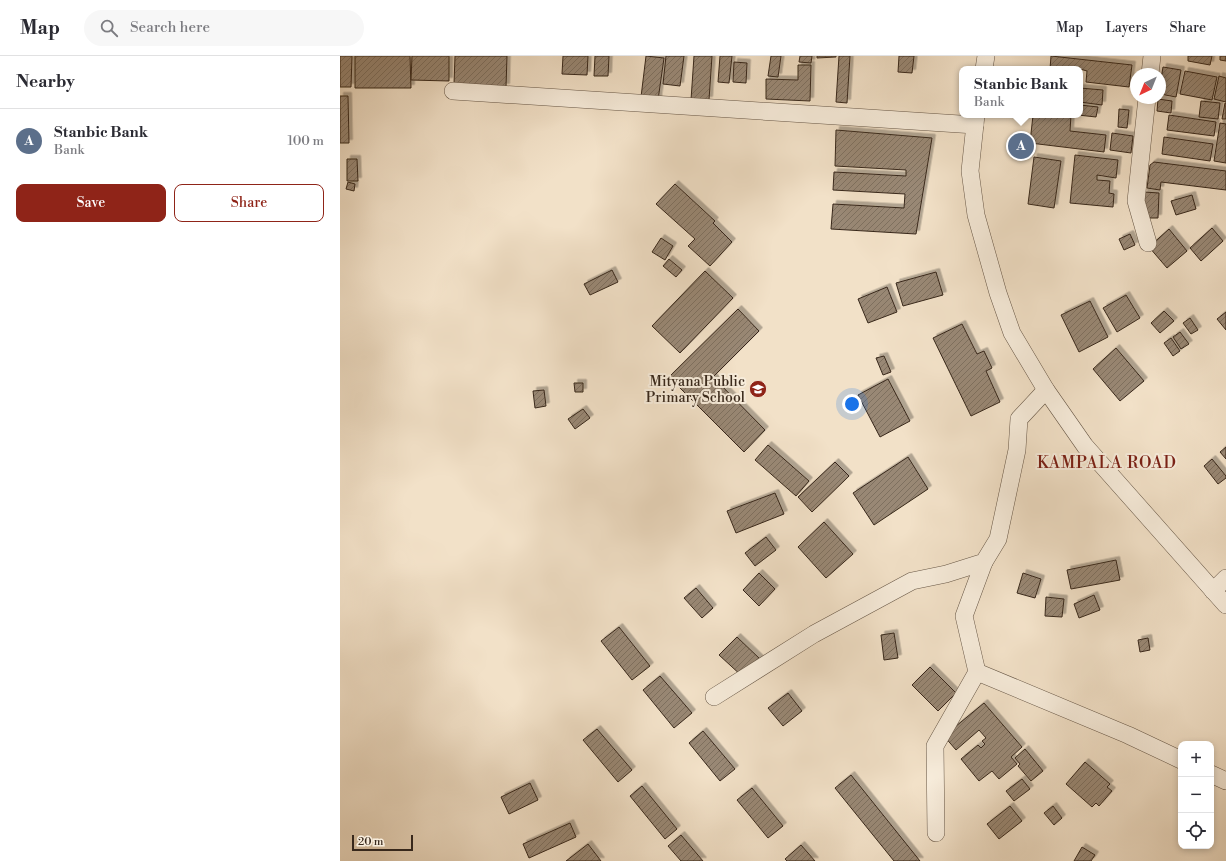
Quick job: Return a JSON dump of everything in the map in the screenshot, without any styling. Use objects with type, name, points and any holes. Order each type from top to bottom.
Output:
[{"type":"street","points":[[984,66],[986,56]]},
{"type":"street","points":[[1151,68],[1152,56]]},
{"type":"street","points":[[453,91],[976,120],[970,171],[976,215],[998,293],[1012,333],[1046,390],[1085,446],[1226,606]]},
{"type":"street","points":[[1146,104],[1136,200],[1148,243]]},
{"type":"street","points":[[936,833],[934,746],[977,672],[964,616],[984,562],[998,539],[1017,450],[1019,419],[1046,390]]},
{"type":"street","points":[[714,697],[814,634],[912,581],[946,574],[984,562]]},
{"type":"street","points":[[1213,591],[1226,578]]},
{"type":"street","points":[[977,672],[1128,735],[1178,759]]},
{"type":"street","points":[[1214,775],[1226,781]]},
{"type":"building","points":[[340,56],[352,56],[351,87],[340,87]]},
{"type":"building","points":[[355,56],[410,56],[411,88],[355,88]]},
{"type":"building","points":[[412,56],[449,56],[449,81],[411,80]]},
{"type":"building","points":[[455,56],[507,56],[506,87],[454,84]]},
{"type":"building","points":[[563,56],[588,56],[587,75],[562,74]]},
{"type":"building","points":[[595,56],[609,56],[608,76],[594,76]]},
{"type":"building","points":[[646,56],[664,58],[658,100],[641,97]]},
{"type":"building","points":[[666,56],[684,56],[680,86],[663,84]]},
{"type":"building","points":[[694,56],[712,56],[709,100],[691,100]]},
{"type":"building","points":[[720,56],[732,56],[729,83],[718,82]]},
{"type":"building","points":[[771,56],[781,56],[778,77],[768,76]]},
{"type":"building","points":[[800,56],[812,56],[811,63],[799,62]]},
{"type":"building","points":[[817,56],[836,56],[836,57],[817,58]]},
{"type":"building","points":[[839,56],[850,56],[847,103],[836,102]]},
{"type":"building","points":[[899,56],[914,56],[912,73],[898,72]]},
{"type":"building","points":[[1051,56],[1132,65],[1132,68],[1130,68],[1129,87],[1086,82],[1087,71],[1083,70],[1083,66],[1050,66]]},
{"type":"building","points":[[1188,56],[1212,56],[1210,65],[1188,61]]},
{"type":"building","points":[[1220,56],[1226,56],[1226,61],[1220,60]]},
{"type":"building","points":[[734,62],[747,63],[746,83],[733,82]]},
{"type":"building","points":[[798,65],[811,65],[810,101],[766,99],[766,79],[798,80]]},
{"type":"building","points":[[1163,67],[1181,70],[1176,97],[1166,95],[1166,68]]},
{"type":"building","points":[[1185,71],[1217,77],[1212,100],[1180,94]]},
{"type":"building","points":[[1219,76],[1226,78],[1226,102],[1214,99]]},
{"type":"building","points":[[1083,88],[1103,90],[1102,105],[1083,102]]},
{"type":"building","points":[[340,96],[348,96],[349,143],[340,143]]},
{"type":"building","points":[[1166,100],[1172,101],[1171,113],[1157,111],[1158,104],[1166,104]]},
{"type":"building","points":[[1201,101],[1220,103],[1218,119],[1199,117]]},
{"type":"building","points":[[1225,103],[1226,119],[1222,119]]},
{"type":"building","points":[[1083,105],[1098,107],[1096,117],[1083,116]]},
{"type":"building","points":[[1119,109],[1129,110],[1127,128],[1118,127]]},
{"type":"building","points":[[1169,115],[1216,122],[1214,136],[1167,130]]},
{"type":"building","points":[[1033,118],[1071,118],[1070,131],[1106,135],[1104,152],[1030,143]]},
{"type":"building","points":[[1220,123],[1226,124],[1226,163],[1214,161]]},
{"type":"building","points":[[836,130],[932,138],[916,234],[831,229],[833,204],[904,208],[905,194],[833,190],[834,172],[906,176],[906,170],[835,166]]},
{"type":"building","points":[[1112,133],[1133,136],[1131,153],[1110,150]]},
{"type":"building","points":[[1164,137],[1213,144],[1210,161],[1162,154]]},
{"type":"building","points":[[1075,155],[1118,160],[1116,178],[1097,175],[1097,180],[1110,181],[1109,193],[1114,194],[1113,207],[1070,203]]},
{"type":"building","points":[[1034,157],[1061,161],[1054,208],[1028,204]]},
{"type":"building","points":[[347,159],[357,159],[358,181],[347,181]]},
{"type":"building","points":[[1154,162],[1226,171],[1226,190],[1161,182],[1160,190],[1147,188],[1150,165]]},
{"type":"building","points":[[348,182],[355,184],[354,191],[346,189]]},
{"type":"building","points":[[675,184],[715,221],[713,223],[732,242],[710,266],[688,246],[695,239],[656,204]]},
{"type":"building","points":[[1144,192],[1159,193],[1158,218],[1144,218]]},
{"type":"building","points":[[1192,195],[1196,209],[1176,215],[1171,201]]},
{"type":"building","points":[[1212,228],[1223,241],[1201,261],[1190,248]]},
{"type":"building","points":[[1169,229],[1187,251],[1167,268],[1149,247]]},
{"type":"building","points":[[1130,234],[1135,245],[1124,250],[1119,239]]},
{"type":"building","points":[[661,238],[673,246],[665,260],[652,252]]},
{"type":"building","points":[[669,259],[682,270],[676,277],[663,266]]},
{"type":"building","points":[[612,270],[618,282],[590,295],[584,284]]},
{"type":"building","points":[[705,271],[733,298],[680,353],[652,326]]},
{"type":"building","points":[[936,272],[943,295],[903,306],[896,283]]},
{"type":"building","points":[[887,287],[897,312],[868,323],[858,299]]},
{"type":"building","points":[[1126,295],[1140,318],[1117,332],[1103,308]]},
{"type":"building","points":[[1090,301],[1108,337],[1079,352],[1061,315]]},
{"type":"building","points":[[738,309],[759,331],[713,377],[765,430],[744,452],[669,377]]},
{"type":"building","points":[[1164,311],[1174,321],[1160,333],[1151,323]]},
{"type":"building","points":[[1226,312],[1226,330],[1217,319]]},
{"type":"building","points":[[1190,318],[1198,330],[1191,334],[1183,323]]},
{"type":"building","points":[[962,324],[977,354],[984,351],[992,368],[986,371],[1000,402],[971,416],[933,338]]},
{"type":"building","points":[[1180,332],[1189,344],[1181,349],[1173,337]]},
{"type":"building","points":[[1171,338],[1180,351],[1173,356],[1164,343]]},
{"type":"building","points":[[1116,348],[1144,381],[1120,401],[1093,369]]},
{"type":"building","points":[[884,356],[891,372],[883,375],[876,358]]},
{"type":"building","points":[[888,379],[910,421],[880,437],[858,395]]},
{"type":"building","points":[[574,383],[583,383],[583,392],[575,392]]},
{"type":"building","points":[[544,390],[546,406],[535,408],[533,391]]},
{"type":"building","points":[[583,409],[590,418],[575,429],[568,419]]},
{"type":"building","points":[[768,445],[809,481],[796,496],[755,460]]},
{"type":"building","points":[[1226,447],[1226,459],[1220,452]]},
{"type":"building","points":[[908,457],[928,489],[874,525],[853,493]]},
{"type":"building","points":[[1212,459],[1226,476],[1226,478],[1218,484],[1204,466]]},
{"type":"building","points":[[835,462],[849,476],[812,512],[798,497]]},
{"type":"building","points":[[775,493],[784,514],[736,533],[727,511]]},
{"type":"building","points":[[824,522],[853,554],[826,578],[798,547]]},
{"type":"building","points":[[766,537],[776,550],[755,566],[745,553]]},
{"type":"building","points":[[1116,560],[1120,580],[1071,589],[1067,570]]},
{"type":"building","points":[[759,573],[775,589],[759,606],[743,590]]},
{"type":"building","points":[[1023,573],[1041,579],[1035,598],[1017,593]]},
{"type":"building","points":[[696,588],[713,608],[702,618],[684,598]]},
{"type":"building","points":[[1094,595],[1100,610],[1079,618],[1074,604]]},
{"type":"building","points":[[1046,597],[1064,599],[1062,617],[1045,616]]},
{"type":"building","points":[[619,627],[650,666],[632,680],[601,641]]},
{"type":"building","points":[[894,633],[898,658],[884,660],[881,635]]},
{"type":"building","points":[[737,637],[760,659],[743,677],[719,655]]},
{"type":"building","points":[[1148,638],[1150,650],[1140,652],[1138,640]]},
{"type":"building","points":[[930,667],[956,693],[938,711],[912,685]]},
{"type":"building","points":[[660,676],[692,713],[674,728],[643,690]]},
{"type":"building","points":[[788,693],[802,711],[783,726],[768,708]]},
{"type":"building","points":[[984,703],[1022,747],[1011,757],[1017,764],[999,779],[992,771],[979,781],[961,759],[978,745],[981,748],[985,744],[982,741],[986,738],[979,730],[956,750],[944,736]]},
{"type":"building","points":[[597,729],[632,770],[618,782],[583,740]]},
{"type":"building","points":[[703,731],[735,769],[720,781],[689,743]]},
{"type":"building","points":[[1025,749],[1043,771],[1031,781],[1018,766],[1020,764],[1015,758]]},
{"type":"building","points":[[1085,762],[1110,784],[1107,787],[1112,791],[1099,806],[1096,803],[1092,807],[1066,784]]},
{"type":"building","points":[[851,775],[920,861],[894,861],[835,788]]},
{"type":"building","points":[[1022,779],[1030,789],[1014,801],[1006,791]]},
{"type":"building","points":[[530,783],[538,800],[509,814],[501,797]]},
{"type":"building","points":[[642,786],[677,829],[665,839],[630,796]]},
{"type":"building","points":[[752,788],[783,826],[768,838],[737,800]]},
{"type":"building","points":[[1010,806],[1022,821],[999,839],[987,824]]},
{"type":"building","points":[[1053,806],[1062,818],[1054,825],[1044,813]]},
{"type":"building","points":[[570,823],[576,837],[529,858],[523,844]]},
{"type":"building","points":[[681,835],[703,861],[681,861],[668,846]]},
{"type":"building","points":[[588,844],[601,861],[566,861]]},
{"type":"building","points":[[801,845],[815,861],[787,861],[785,859]]},
{"type":"building","points":[[1082,847],[1095,855],[1091,861],[1074,861]]},
{"type":"place","name":"Stanbic Bank","points":[[1021,146]]},
{"type":"place","name":"Mityana Public Primary School","points":[[758,389]]},
{"type":"district","name":"KAMPALA ROAD","points":[[1107,462]]}]
